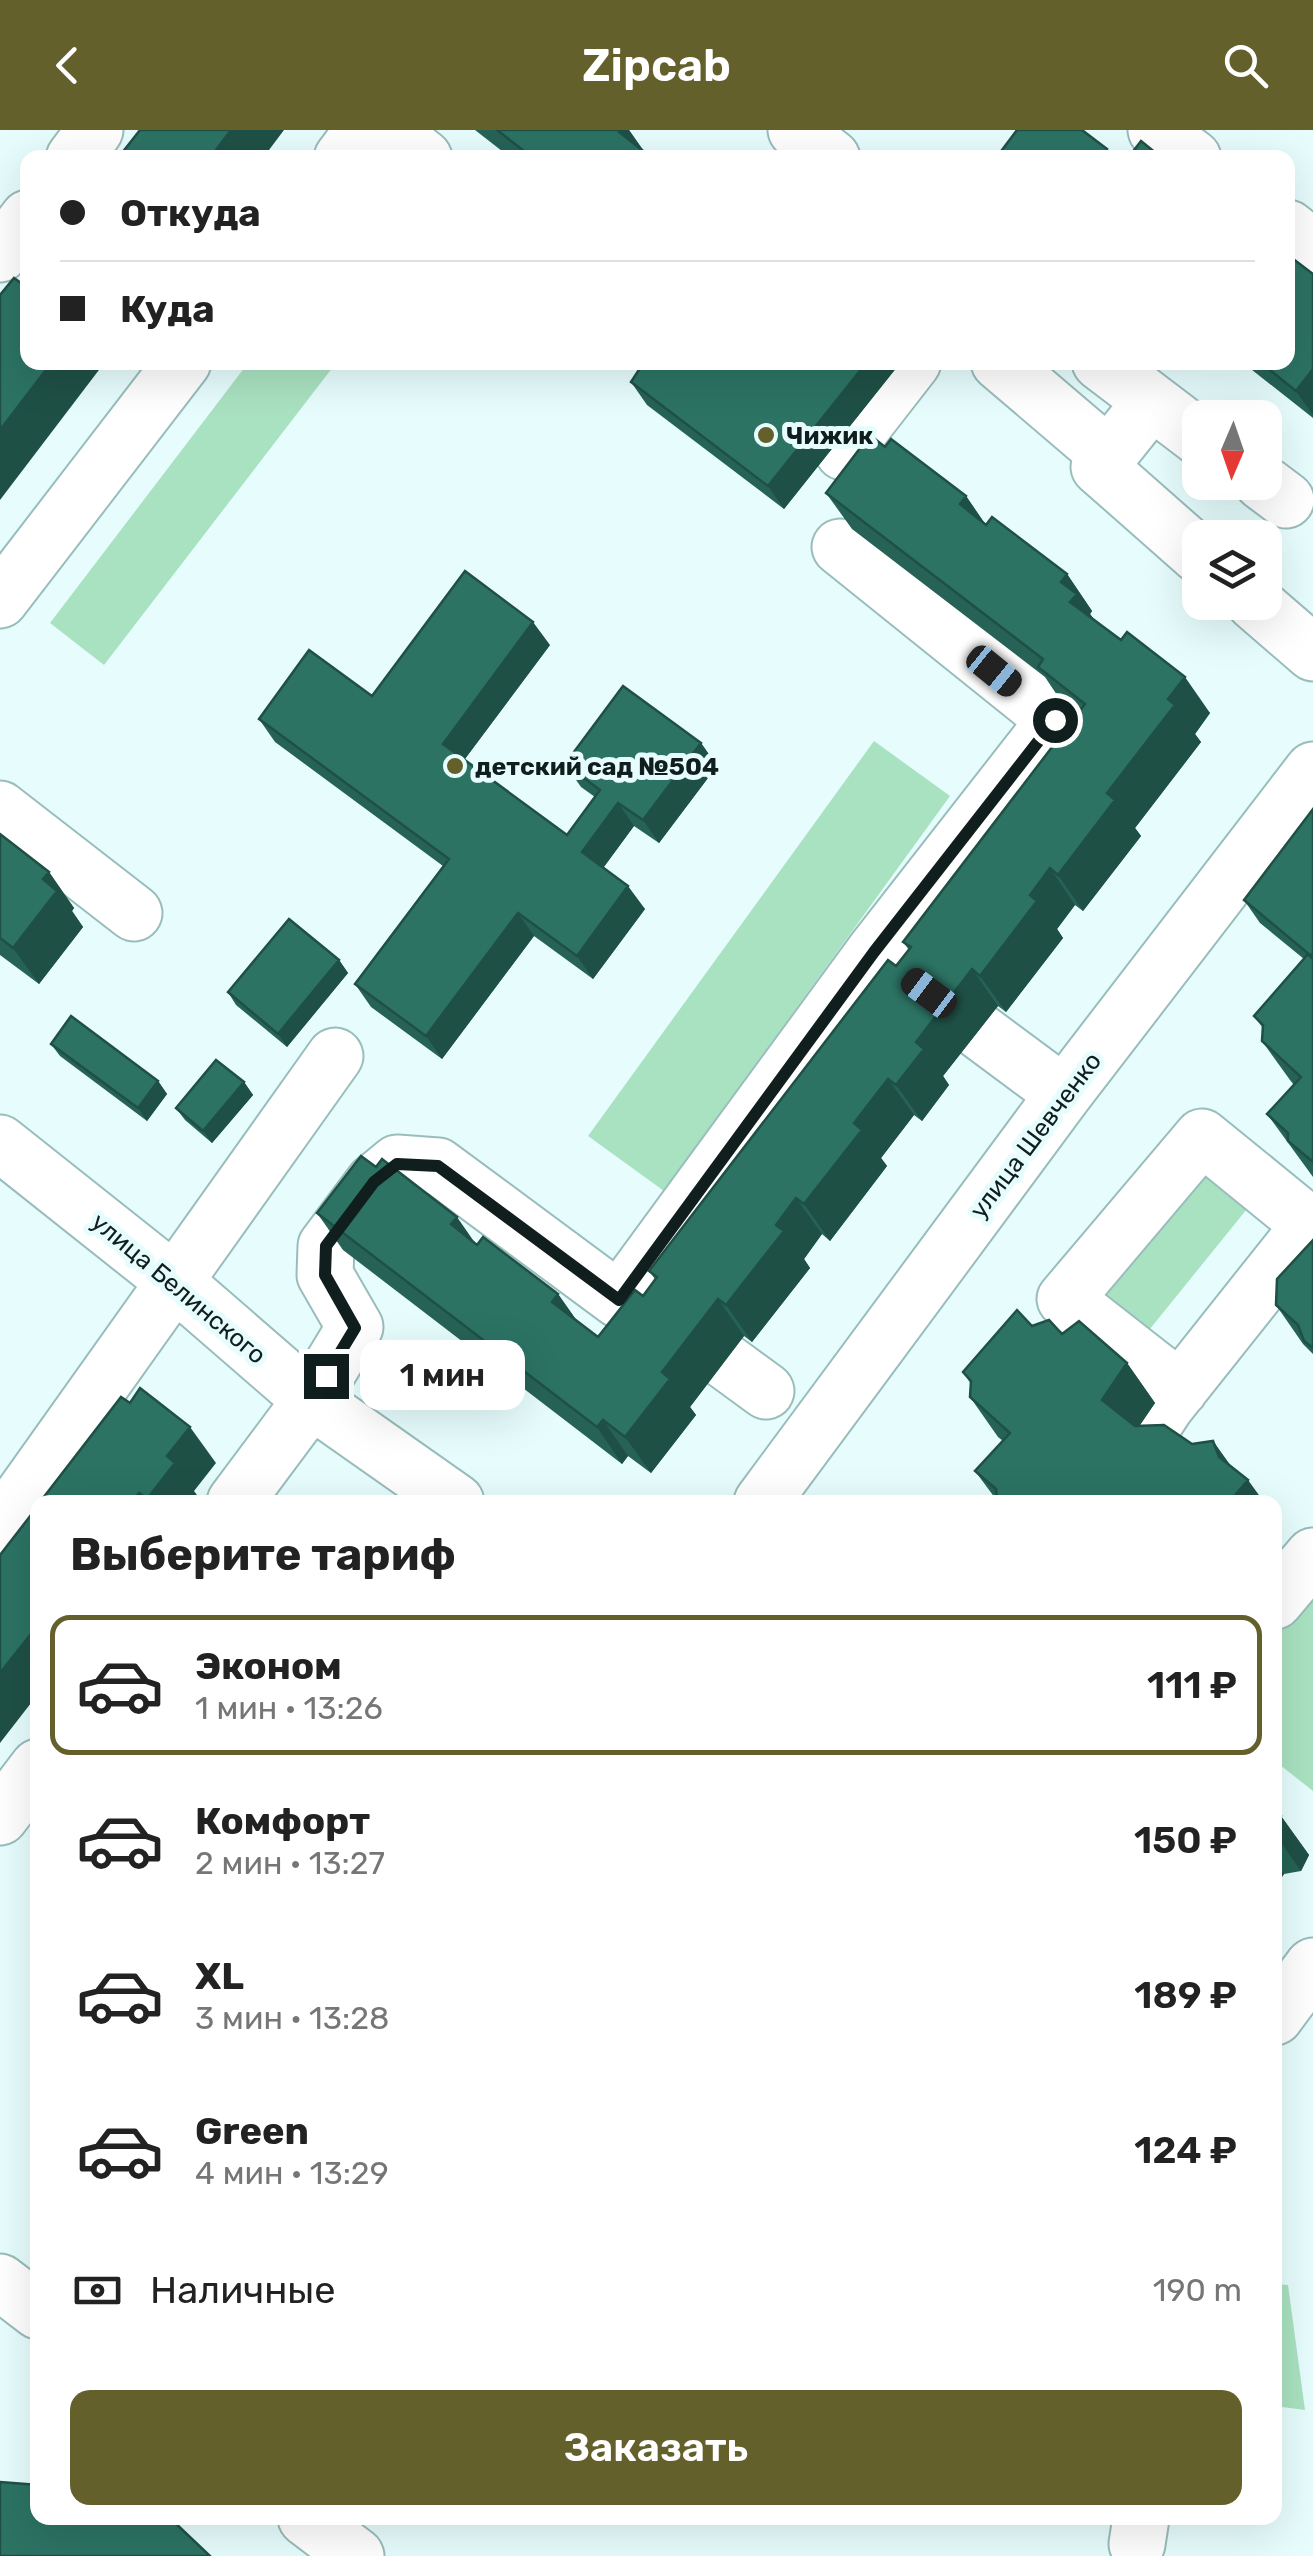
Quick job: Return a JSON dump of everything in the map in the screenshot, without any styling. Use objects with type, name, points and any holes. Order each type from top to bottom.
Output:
[{"type":"street","points":[[80,150],[96,130]]},
{"type":"street","points":[[348,150],[364,130]]},
{"type":"street","points":[[389,130],[414,150]]},
{"type":"street","points":[[812,147],[869,130]]},
{"type":"street","points":[[1156,130],[1182,150]]},
{"type":"street","points":[[0,254],[20,228]]},
{"type":"street","points":[[0,600],[178,370]]},
{"type":"street","points":[[843,452],[907,370]]},
{"type":"street","points":[[1008,370],[1108,454]]},
{"type":"street","points":[[1110,370],[1182,425]]},
{"type":"street","points":[[1151,402],[1099,467],[1182,540]]},
{"type":"street","points":[[240,1495],[311,1400],[355,1328],[325,1275],[326,1246],[374,1182],[397,1164],[438,1166],[619,1300],[644,1299],[894,968],[1055,720],[840,547]]},
{"type":"street","points":[[1275,620],[1313,653]]},
{"type":"street","name":"улица Шевченко","points":[[767,1495],[1064,1094],[1313,770]]},
{"type":"street","points":[[0,808],[134,913]]},
{"type":"street","points":[[978,1031],[1064,1094]]},
{"type":"street","points":[[0,1528],[335,1056]]},
{"type":"street","points":[[1139,1447],[1311,1223],[1202,1137],[1065,1299],[1180,1389]]},
{"type":"street","name":"улица Белинского","points":[[0,1142],[175,1282],[311,1400],[446,1495]]},
{"type":"street","points":[[1282,1594],[1313,1556]]},
{"type":"street","points":[[0,1818],[30,1778]]},
{"type":"street","points":[[1282,2008],[1313,1966]]},
{"type":"street","points":[[0,2282],[30,2305]]},
{"type":"street","points":[[315,2525],[356,2556]]},
{"type":"green space","points":[[243,370],[331,370],[104,665],[50,623]]},
{"type":"green space","points":[[874,741],[950,796],[664,1191],[588,1136]]},
{"type":"green space","points":[[1203,1162],[1251,1204],[1141,1340],[1089,1304]]},
{"type":"green space","points":[[1313,1586],[1313,1791],[1282,1767],[1282,1620]]},
{"type":"green space","points":[[1282,2285],[1288,2285],[1305,2410],[1282,2407]]},
{"type":"building","points":[[140,130],[231,130],[216,150],[124,150]]},
{"type":"building","points":[[497,130],[621,130],[642,150],[523,150]]},
{"type":"building","points":[[1017,130],[1082,130],[1107,149],[1106,150],[1002,150]]},
{"type":"building","points":[[1141,141],[1152,150],[1134,150]]},
{"type":"building","points":[[1295,260],[1313,274],[1313,369],[1296,391],[1270,370],[1295,370]]},
{"type":"building","points":[[14,278],[20,282],[20,370],[46,370],[0,430],[0,295]]},
{"type":"building","name":"Чижик","points":[[639,370],[861,370],[768,486],[631,382]]},
{"type":"building","points":[[870,435],[885,447],[891,439],[966,496],[960,504],[986,525],[992,517],[1067,574],[1061,582],[1077,594],[1070,602],[1121,640],[1127,632],[1185,677],[1168,699],[1175,705],[1107,793],[1115,800],[1058,875],[1050,868],[1030,895],[1037,901],[980,976],[972,969],[916,1042],[924,1049],[896,1085],[888,1079],[854,1123],[862,1130],[804,1204],[796,1198],[776,1225],[784,1231],[726,1305],[718,1299],[662,1372],[670,1379],[625,1437],[603,1420],[597,1427],[317,1213],[361,1156],[376,1167],[382,1159],[457,1217],[451,1224],[477,1245],[483,1237],[558,1294],[552,1302],[598,1337],[635,1290],[643,1296],[657,1277],[649,1271],[888,960],[896,966],[911,947],[903,942],[1085,704],[1038,667],[1043,659],[826,493]]},
{"type":"building","points":[[465,571],[533,622],[443,744],[567,835],[600,790],[565,764],[623,686],[701,743],[643,820],[618,803],[582,852],[628,886],[577,956],[518,913],[426,1036],[355,984],[449,859],[259,719],[309,650],[372,696]]},
{"type":"building","points":[[1313,809],[1313,953],[1311,956],[1244,900]]},
{"type":"building","points":[[0,834],[49,872],[43,879],[57,891],[13,948],[0,938]]},
{"type":"building","points":[[289,919],[339,960],[278,1034],[228,992]]},
{"type":"building","points":[[1308,954],[1313,959],[1313,1162],[1288,1141],[1288,1133],[1267,1114],[1301,1077],[1262,1041],[1263,1025],[1254,1016]]},
{"type":"building","points":[[71,1016],[158,1081],[138,1108],[51,1044]]},
{"type":"building","points":[[216,1060],[244,1082],[203,1131],[176,1108]]},
{"type":"building","points":[[1313,1240],[1313,1348],[1304,1341],[1298,1325],[1276,1305],[1277,1279]]},
{"type":"building","points":[[1017,1310],[1032,1326],[1049,1320],[1062,1334],[1079,1321],[1127,1363],[1102,1400],[1135,1426],[1164,1425],[1192,1444],[1213,1441],[1219,1457],[1248,1480],[1235,1495],[997,1495],[996,1489],[975,1471],[1010,1433],[970,1397],[971,1381],[963,1372]]},
{"type":"building","points":[[140,1388],[190,1427],[167,1456],[175,1463],[150,1495],[45,1495],[121,1397],[130,1403]]},
{"type":"building","points":[[30,1516],[30,1635],[0,1673],[0,1555]]},
{"type":"building","points":[[0,2482],[30,2484],[30,2525],[177,2525],[210,2556],[0,2556]]},
{"type":"place","name":"Чижик","points":[[766,435]]},
{"type":"place","name":"детский сад №504","points":[[455,766]]},
{"type":"route","points":[[326,1376],[355,1328],[325,1275],[326,1246],[374,1182],[397,1164],[438,1166],[619,1300],[874,952],[1055,720]]}]
